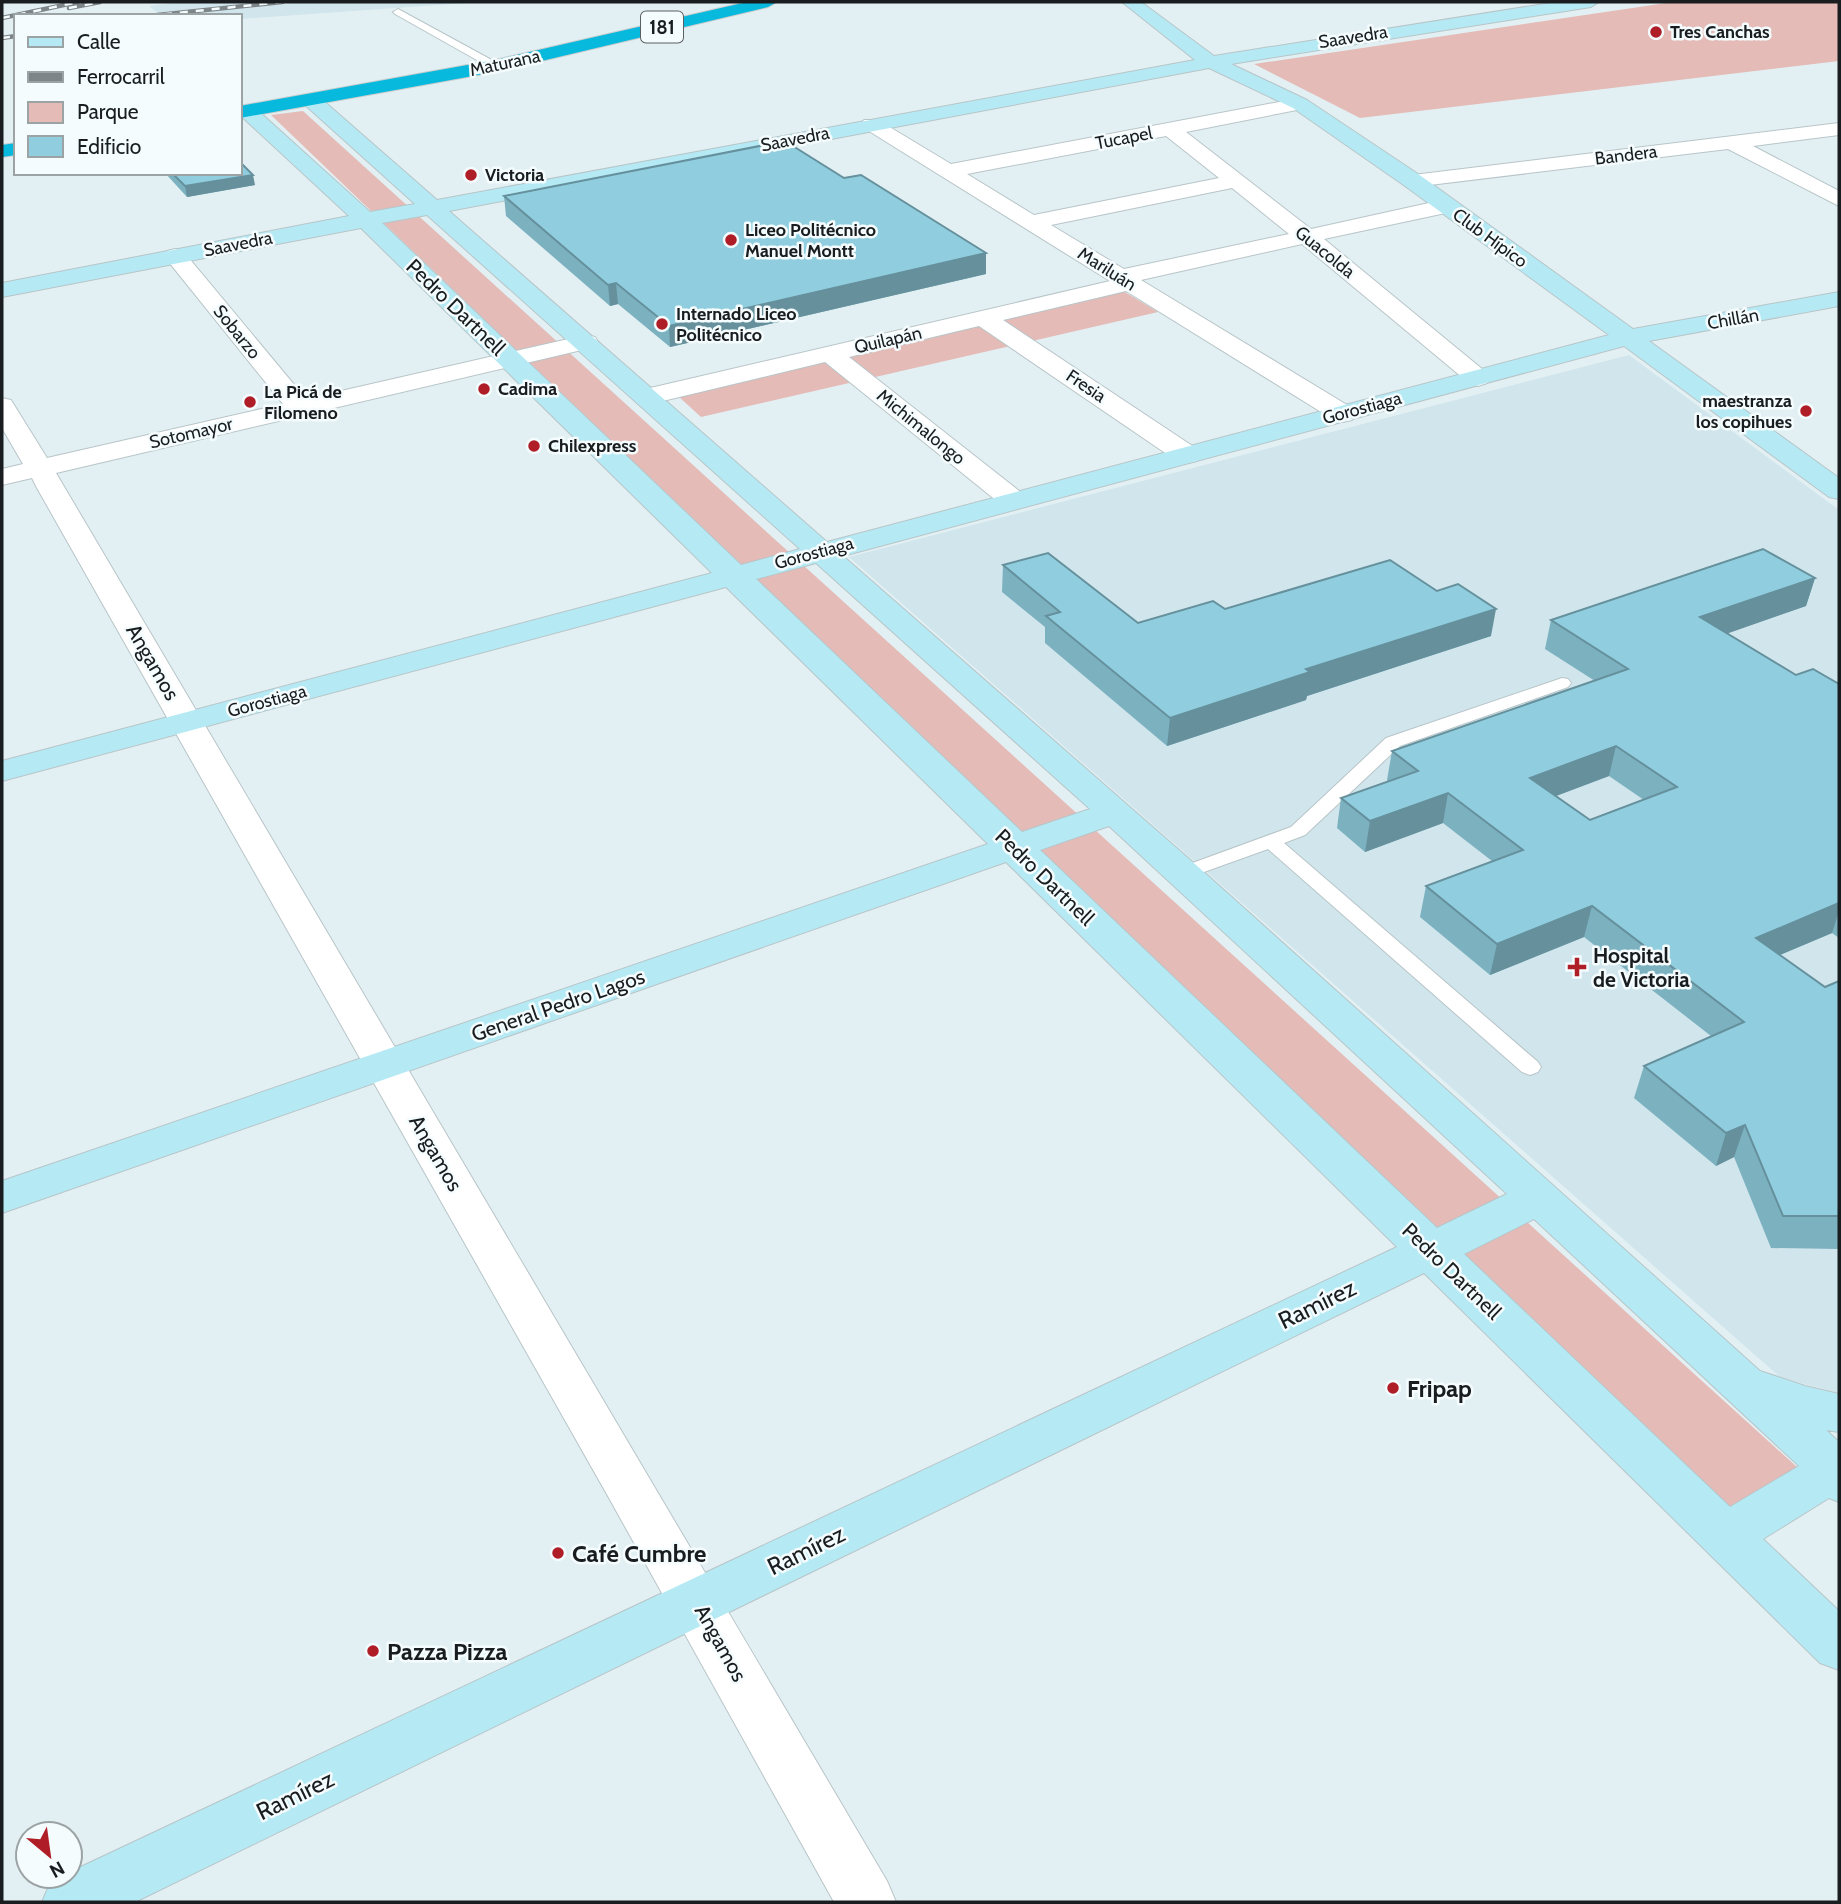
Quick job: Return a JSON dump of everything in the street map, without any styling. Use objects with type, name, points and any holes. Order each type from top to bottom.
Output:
[{"type":"highway","name":"Maturana","points":[[244,112],[495,66],[768,2]]},
{"type":"main road","name":"Club Hípico","points":[[1130,2],[1209,61],[1300,104],[1413,181],[1839,491]]},
{"type":"main road","name":"Saavedra","points":[[2,290],[1209,61],[1591,2]]},
{"type":"main road","points":[[311,100],[1182,873],[1541,1197],[1838,1472],[1726,1535]]},
{"type":"main road","name":"Pedro Dartnell","points":[[244,112],[365,219],[1839,1646]]},
{"type":"main road","name":"Chillán","points":[[1627,338],[1839,299]]},
{"type":"main road","name":"Gorostiaga","points":[[2,771],[1627,338]]},
{"type":"main road","name":"General Pedro Lagos","points":[[2,1197],[1114,813]]},
{"type":"main road","name":"Ramírez","points":[[91,1897],[1541,1197]]},
{"type":"main road","points":[[1740,1381],[1802,1405],[1839,1413]]},
{"type":"street","name":"Tucapel","points":[[948,172],[1300,104]]},
{"type":"street","name":"Mariluán","points":[[872,124],[1343,414]]},
{"type":"street","name":"Guacolda","points":[[1170,129],[1306,236],[1478,378]]},
{"type":"street","name":"Bandera","points":[[1413,181],[1839,129]]},
{"type":"street","points":[[1731,142],[1839,200]]},
{"type":"street","points":[[1031,222],[1236,181]]},
{"type":"street","name":"Quilapán","points":[[646,397],[984,318],[1306,236],[1447,206]]},
{"type":"street","name":"Sobarzo","points":[[175,256],[300,408]]},
{"type":"street","name":"Fresia","points":[[984,318],[1187,454]]},
{"type":"street","name":"Sotomayor","points":[[2,477],[586,342]]},
{"type":"street","name":"Michimalongo","points":[[830,354],[1013,500]]},
{"type":"street","name":"Angamos","points":[[2,406],[698,1602],[866,1902]]},
{"type":"lane","points":[[398,12],[495,66]]},
{"type":"lane","points":[[1182,873],[1298,831],[1393,742],[1562,683]]},
{"type":"lane","points":[[1272,842],[1530,1067]]},
{"type":"shaded area","points":[[183,2],[481,2],[242,19],[242,14],[159,14],[149,6]]},
{"type":"shaded area","name":"Hospital de Victoria","points":[[1629,355],[1839,510],[1839,1393],[1781,1378],[849,557]]},
{"type":"green space","name":"Tres Canchas","points":[[1673,2],[1839,2],[1839,61],[1360,118],[1254,64]]},
{"type":"green space","points":[[303,111],[1798,1468],[1728,1512],[271,115]]},
{"type":"green space","points":[[1123,291],[1158,312],[701,417],[678,396]]},
{"type":"building","name":"Liceo Politécnico Manuel Montt","points":[[785,141],[844,178],[861,175],[986,253],[669,326],[616,283],[608,285],[504,196]]},
{"type":"building","points":[[242,164],[253,175],[185,186],[174,175],[242,175]]},
{"type":"building","points":[[1763,549],[1815,578],[1700,617],[1796,675],[1813,669],[1839,684],[1839,903],[1756,938],[1825,987],[1839,981],[1839,1216],[1783,1216],[1745,1125],[1726,1133],[1644,1066],[1744,1022],[1592,906],[1497,944],[1426,886],[1523,850],[1448,793],[1370,821],[1341,798],[1418,771],[1392,751],[1628,669],[1551,620]],"holes":[[[1616,746],[1677,787],[1590,820],[1530,778]]]},
{"type":"building","points":[[1048,553],[1138,623],[1213,601],[1225,609],[1390,560],[1437,591],[1458,584],[1496,609],[1306,669],[1310,672],[1170,718],[1046,616],[1060,612],[1003,565]]},
{"type":"railway","points":[[21,14],[78,2]]},
{"type":"railway","points":[[69,8],[100,2]]},
{"type":"railway","points":[[167,14],[282,2]]},
{"type":"railway","points":[[2,18],[14,15]]},
{"type":"railway","points":[[2,38],[14,36]]},
{"type":"place","name":"Tres Canchas","points":[[1656,32]]},
{"type":"place","name":"Victoria","points":[[471,175]]},
{"type":"place","name":"Liceo Politécnico Manuel Montt","points":[[731,240]]},
{"type":"place","name":"Internado Liceo Politécnico","points":[[662,324]]},
{"type":"place","name":"Cadima","points":[[484,389]]},
{"type":"place","name":"La Picá de Filomeno","points":[[250,402]]},
{"type":"place","name":"maestranza los copihues","points":[[1806,411]]},
{"type":"place","name":"Chilexpress","points":[[534,446]]},
{"type":"place","name":"Hospital de Victoria","points":[[1577,967]]},
{"type":"place","name":"Fripap","points":[[1393,1388]]},
{"type":"place","name":"Café Cumbre","points":[[558,1553]]},
{"type":"place","name":"Pazza Pizza","points":[[373,1651]]}]
